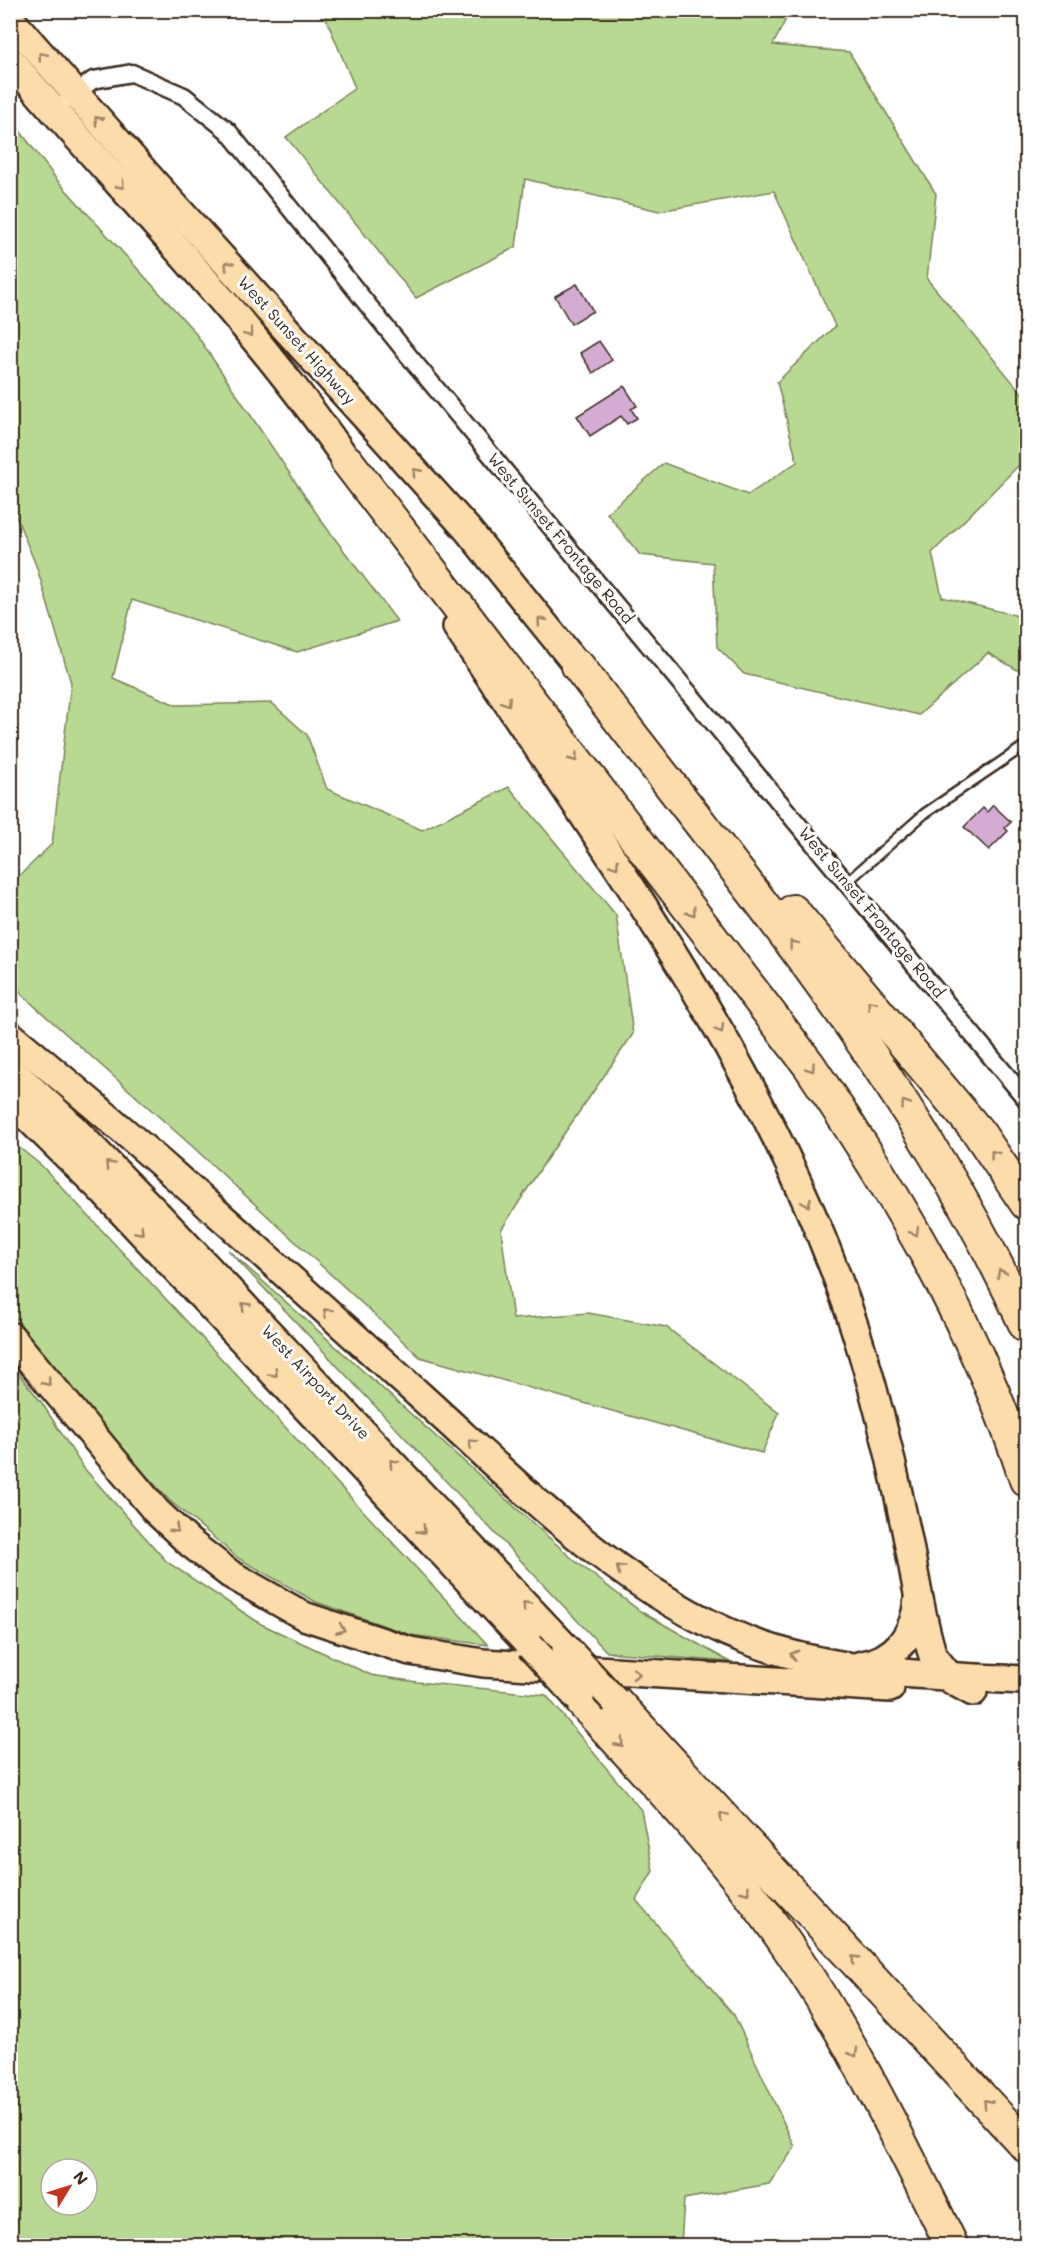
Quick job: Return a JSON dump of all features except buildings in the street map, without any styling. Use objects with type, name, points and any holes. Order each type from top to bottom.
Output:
[{"type":"highway","points":[[347,461],[809,1065],[864,1147],[953,1301],[1014,1441],[1026,1480]]},
{"type":"highway","points":[[578,666],[749,860],[946,1092],[979,1133],[1026,1203]]},
{"type":"highway","points":[[578,666],[807,963],[855,1029],[946,1170],[1026,1326]]},
{"type":"highway","points":[[580,1700],[700,1835],[787,1946],[871,2082],[952,2246]]},
{"type":"highway","points":[[615,1701],[1026,2146]]},
{"type":"main road","name":"West Sunset Highway","points":[[10,19],[64,102],[347,461],[705,1003],[772,1125],[827,1250],[861,1346],[885,1432],[917,1580]]},
{"type":"main road","name":"West Sunset Highway","points":[[10,60],[64,102],[467,529],[578,666]]},
{"type":"main road","points":[[10,1035],[145,1150],[604,1558],[651,1591],[720,1629],[770,1648],[851,1667],[946,1676],[1026,1680]]},
{"type":"main road","name":"West Airport Drive","points":[[10,1069],[65,1120],[158,1215],[615,1701]]},
{"type":"main road","name":"West Airport Drive","points":[[10,1100],[99,1187],[580,1700]]},
{"type":"main road","points":[[10,1336],[156,1511],[190,1543],[230,1574],[304,1616],[410,1651],[483,1663],[626,1674],[1026,1695]]},
{"type":"main road","points":[[851,1667],[881,1660],[907,1638],[917,1610],[917,1580]]},
{"type":"main road","points":[[917,1580],[931,1650],[946,1676],[958,1686],[972,1692]]},
{"type":"street","name":"West Sunset Frontage Road","points":[[64,102],[93,80],[132,73],[184,96],[228,131],[416,364],[1026,1099]]},
{"type":"lane","points":[[847,882],[924,814],[1026,745]]},
{"type":"green space","points":[[323,11],[790,11],[773,45],[849,52],[936,194],[927,279],[1026,398],[1026,458],[932,553],[942,597],[1026,618],[1026,675],[988,653],[919,715],[744,674],[717,647],[713,563],[640,555],[607,513],[664,463],[748,495],[797,462],[777,382],[835,326],[774,191],[659,211],[525,179],[516,247],[416,298],[286,137],[355,88]]},
{"type":"green space","points":[[11,119],[57,180],[194,331],[323,523],[397,621],[297,652],[132,600],[113,678],[176,705],[272,703],[307,735],[327,789],[422,830],[509,787],[616,915],[633,1034],[501,1230],[513,1319],[588,1313],[666,1327],[779,1413],[762,1453],[420,1357],[193,1147],[21,994],[11,962],[11,884],[52,844],[71,683],[37,568],[11,504]]},
{"type":"green space","points":[[10,1140],[42,1166],[488,1645],[411,1635],[316,1602],[238,1558],[169,1500],[103,1429],[11,1312]]},
{"type":"green space","points":[[228,1250],[574,1560],[640,1611],[730,1662],[607,1652]]},
{"type":"green space","points":[[11,1364],[42,1403],[82,1466],[167,1562],[261,1624],[371,1675],[546,1695],[641,1810],[653,1871],[636,1900],[734,2015],[795,2147],[769,2184],[684,2199],[681,2245],[11,2245]]}]
